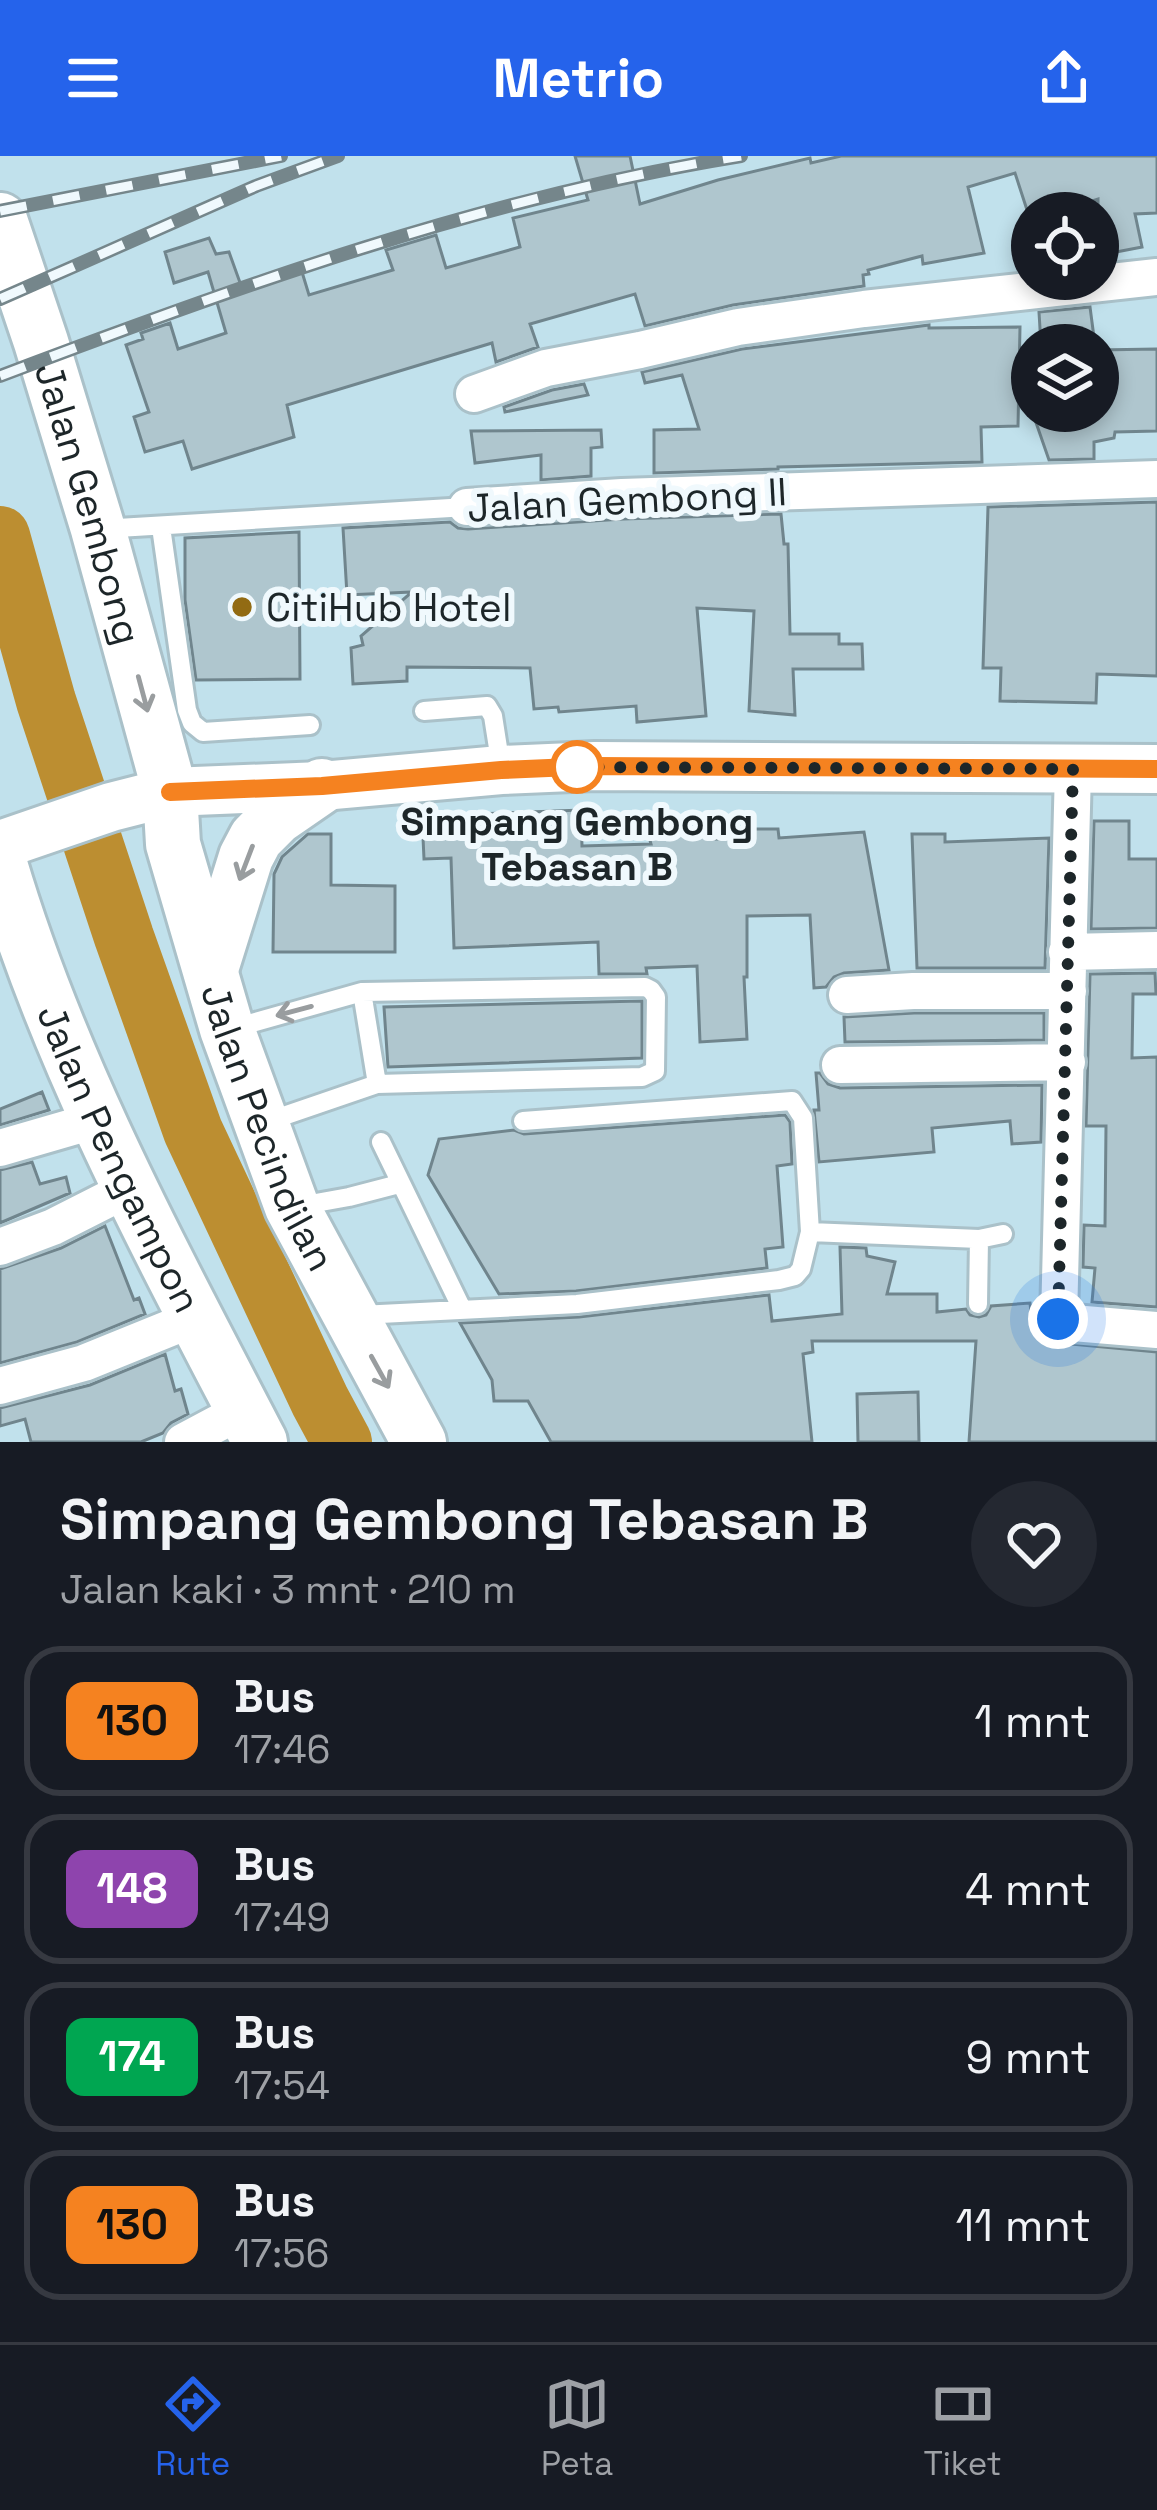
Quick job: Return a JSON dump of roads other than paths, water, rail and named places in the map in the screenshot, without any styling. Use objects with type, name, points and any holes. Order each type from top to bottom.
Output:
[{"type":"main road","name":"Jalan Gembong","points":[[0,220],[97,524],[170,792]]},
{"type":"main road","points":[[211,969],[256,838],[322,786]]},
{"type":"main road","name":"Jalan Pecindilan","points":[[170,792],[173,844],[227,1030],[292,1207],[419,1442]]},
{"type":"main road","name":"Jalan Pengampon","points":[[9,866],[64,1038],[128,1189],[251,1426]]},
{"type":"street","points":[[474,394],[545,368],[738,327],[1157,277]]},
{"type":"street","name":"Jalan Gembong II","points":[[467,507],[622,497],[1157,479]]},
{"type":"street","points":[[9,866],[111,807],[170,792],[595,766],[1157,770]]},
{"type":"street","points":[[1073,769],[1058,1319],[1157,1330]]},
{"type":"street","points":[[1067,952],[1157,950]]},
{"type":"street","points":[[847,995],[1068,991]]},
{"type":"street","points":[[840,1065],[1067,1062]]},
{"type":"street","points":[[0,1148],[100,1119]]},
{"type":"street","points":[[0,1247],[53,1227],[128,1189]]},
{"type":"street","points":[[0,1386],[84,1363],[195,1318]]},
{"type":"street","points":[[183,1442],[251,1426]]},
{"type":"lane","name":"Jalan Gembong II","points":[[97,524],[161,527],[467,507]]},
{"type":"lane","points":[[161,527],[192,723],[203,731],[310,725]]},
{"type":"lane","points":[[424,711],[487,706],[493,716],[501,770]]},
{"type":"lane","points":[[227,1030],[362,992],[645,987],[656,997],[655,1071],[650,1075],[377,1084],[261,1124]]},
{"type":"lane","points":[[362,992],[377,1084]]},
{"type":"lane","points":[[350,1316],[578,1304],[790,1278],[805,1264],[810,1232],[802,1118],[792,1101],[523,1121]]},
{"type":"lane","points":[[381,1142],[462,1309]]},
{"type":"lane","points":[[292,1207],[400,1184]]},
{"type":"lane","points":[[810,1232],[979,1239],[1003,1234]]},
{"type":"lane","points":[[978,1304],[979,1239]]},
{"type":"waterway","points":[[0,536],[46,701],[193,1131],[342,1442]]},
{"type":"railway","points":[[0,211],[281,156]]},
{"type":"railway","points":[[0,299],[256,186],[338,156]]},
{"type":"railway","points":[[0,376],[365,247],[552,195],[741,156]]},
{"type":"place","name":"CitiHub Hotel","points":[[242,607]]},
{"type":"place","name":"Simpang Gembong Tebasan B","points":[[577,767]]}]
